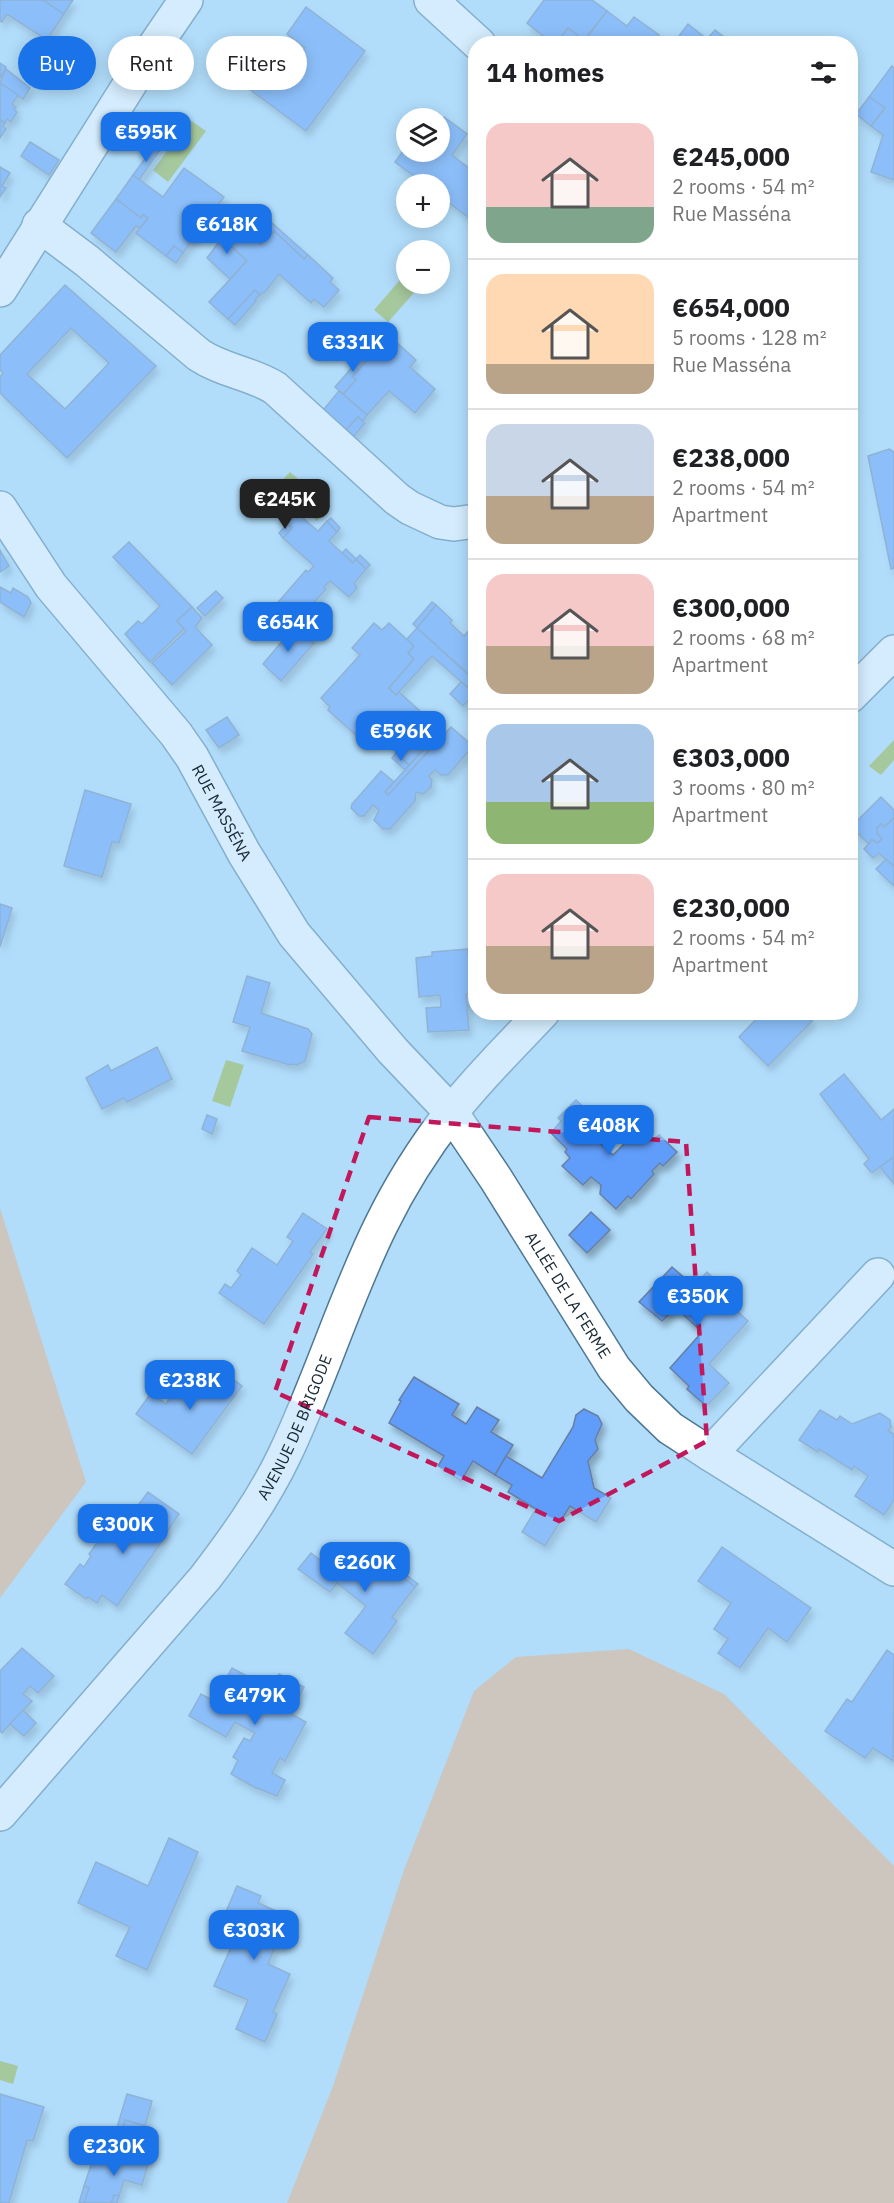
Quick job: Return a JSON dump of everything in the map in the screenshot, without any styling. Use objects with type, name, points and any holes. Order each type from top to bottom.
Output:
[{"type":"street","points":[[0,290],[39,225],[186,0]]},
{"type":"street","points":[[431,0],[470,36]]},
{"type":"street","points":[[39,225],[87,261],[199,355],[213,364],[263,381],[275,388],[397,499],[410,508],[440,522],[454,524],[468,522]]},
{"type":"street","name":"RUE MASSÉNA","points":[[0,508],[51,586],[176,734],[192,757],[244,853],[294,934],[393,1051],[451,1112]]},
{"type":"street","points":[[858,688],[894,652]]},
{"type":"street","name":"AVENUE DE BRIGODE","points":[[0,1814],[205,1578],[231,1544],[262,1496],[283,1457],[381,1226],[409,1174],[451,1112],[535,1020]]},
{"type":"street","name":"ALLÉE DE LA FERME","points":[[451,1112],[496,1179],[614,1368],[639,1398],[670,1428],[894,1569]]},
{"type":"street","points":[[710,1454],[878,1275]]},
{"type":"highlighted area","points":[[369,1117],[686,1142],[707,1441],[559,1521],[275,1392]]},
{"type":"shaded area","points":[[190,120],[206,131],[168,182],[153,170]]},
{"type":"shaded area","points":[[396,285],[396,294],[413,294],[388,322],[374,310]]},
{"type":"shaded area","points":[[290,472],[330,506],[317,521],[277,486]]},
{"type":"shaded area","points":[[894,740],[894,760],[881,775],[869,766]]},
{"type":"shaded area","points":[[226,1060],[244,1065],[230,1107],[212,1101]]},
{"type":"shaded area","points":[[0,1208],[86,1482],[0,1598]]},
{"type":"shaded area","points":[[629,1649],[724,1694],[894,1866],[894,2203],[287,2203],[333,2086],[404,1870],[474,1691],[516,1657]]},
{"type":"shaded area","points":[[0,2061],[18,2066],[13,2084],[0,2080]]},
{"type":"building","points":[[0,0],[43,0],[64,14],[50,36],[41,36],[7,14],[2,22],[0,21]]},
{"type":"building","points":[[43,0],[73,0],[64,14]]},
{"type":"building","points":[[544,0],[592,0],[607,11],[587,36],[579,36],[568,28],[562,36],[543,36],[527,23]]},
{"type":"building","points":[[306,7],[365,51],[306,131],[251,90],[307,90],[307,36],[287,34]]},
{"type":"building","points":[[607,11],[627,26],[634,17],[659,35],[658,36],[588,36]]},
{"type":"building","points":[[688,24],[703,36],[679,36]]},
{"type":"building","points":[[568,28],[579,36],[562,36]]},
{"type":"building","points":[[715,30],[723,36],[710,36]]},
{"type":"building","points":[[0,63],[6,67],[0,79]]},
{"type":"building","points":[[892,66],[894,68],[894,180],[871,172],[883,135],[871,126],[885,108],[869,97]]},
{"type":"building","points":[[6,69],[18,78],[18,90],[29,90],[23,99],[0,83]]},
{"type":"building","points":[[0,83],[18,95],[12,104],[16,107],[14,109],[17,112],[11,122],[7,119],[5,123],[0,120]]},
{"type":"building","points":[[869,97],[885,108],[871,126],[858,116],[858,111]]},
{"type":"building","points":[[0,120],[5,123],[3,126],[6,129],[0,138]]},
{"type":"building","points":[[450,121],[467,134],[452,155],[468,167],[468,217],[450,204],[450,174],[411,174],[395,162],[450,162]]},
{"type":"building","points":[[30,142],[59,160],[49,175],[21,156]]},
{"type":"building","points":[[154,146],[160,150],[139,180],[133,175]]},
{"type":"building","points":[[0,167],[10,173],[2,186],[6,188],[0,197]]},
{"type":"building","points":[[184,168],[224,197],[183,253],[174,246],[166,256],[136,233],[148,218],[143,215],[141,218],[116,199],[133,175],[163,197]]},
{"type":"building","points":[[116,199],[141,218],[143,215],[148,218],[140,228],[136,226],[116,252],[91,233]]},
{"type":"building","points":[[263,215],[308,255],[304,259],[274,231],[261,245],[247,232]]},
{"type":"building","points":[[230,227],[238,234],[229,244],[247,261],[230,279],[207,258]]},
{"type":"building","points":[[274,231],[304,259],[308,255],[333,278],[330,282],[339,290],[324,307],[314,299],[311,303],[279,274],[266,291],[260,295],[255,290],[228,319],[209,302],[247,261],[229,244],[238,234],[244,240],[249,234],[261,245]]},
{"type":"building","points":[[174,246],[183,253],[176,263],[166,256]]},
{"type":"building","points":[[65,285],[156,366],[67,458],[0,393],[0,377],[3,373],[0,370],[0,355]],"holes":[[[71,328],[109,363],[65,409],[27,374]]]},
{"type":"building","points":[[255,290],[260,295],[235,325],[228,319]]},
{"type":"building","points":[[384,331],[416,360],[410,367],[435,389],[415,413],[389,391],[367,415],[343,394],[356,380],[352,377],[374,352],[369,348]]},
{"type":"building","points":[[369,348],[374,352],[352,377],[356,380],[343,394],[335,387]]},
{"type":"building","points":[[339,391],[367,415],[363,421],[358,417],[343,434],[320,414]]},
{"type":"building","points":[[358,417],[365,423],[348,443],[340,436]]},
{"type":"building","points":[[889,449],[894,452],[894,568],[891,569],[868,456]]},
{"type":"building","points":[[294,510],[297,513],[288,523],[285,519]]},
{"type":"building","points":[[297,513],[318,531],[327,521],[337,532],[329,541],[353,563],[356,559],[366,569],[354,583],[357,588],[349,597],[330,581],[324,587],[326,589],[308,609],[324,624],[311,640],[274,607],[306,570],[308,572],[314,566],[283,538],[292,528],[288,523]]},
{"type":"building","points":[[331,518],[340,528],[337,532],[327,521]]},
{"type":"building","points":[[288,523],[292,528],[283,538],[279,533]]},
{"type":"building","points":[[129,542],[192,607],[177,621],[184,629],[150,662],[125,634],[138,621],[142,624],[160,606],[113,557]]},
{"type":"building","points":[[346,549],[356,559],[353,563],[342,553]]},
{"type":"building","points":[[0,550],[9,566],[0,572]]},
{"type":"building","points":[[360,555],[370,565],[366,569],[356,559]]},
{"type":"building","points":[[0,587],[11,593],[13,588],[28,597],[31,603],[24,617],[0,602]]},
{"type":"building","points":[[216,591],[223,598],[205,616],[197,608]]},
{"type":"building","points":[[432,602],[436,605],[417,628],[413,624]]},
{"type":"building","points":[[436,605],[452,620],[450,623],[464,636],[468,631],[468,674],[417,628]]},
{"type":"building","points":[[192,607],[202,618],[195,627],[212,645],[172,685],[152,663],[186,631],[177,621]]},
{"type":"building","points":[[374,623],[382,630],[389,623],[414,646],[408,653],[414,659],[389,688],[396,695],[399,692],[441,730],[409,765],[396,753],[400,750],[378,730],[366,744],[328,710],[330,707],[321,698],[360,655],[352,648]]},
{"type":"building","points":[[295,626],[314,643],[281,681],[263,664]]},
{"type":"building","points":[[417,628],[468,674],[467,687],[432,656],[396,695],[389,688],[414,659],[408,653],[414,646],[407,639]]},
{"type":"building","points":[[461,682],[467,687],[468,701],[463,706],[450,694]]},
{"type":"building","points":[[227,717],[239,735],[219,748],[206,730]]},
{"type":"building","points":[[451,727],[468,742],[468,752],[448,775],[441,775],[435,770],[429,776],[432,780],[431,787],[423,794],[416,792],[415,801],[390,829],[383,829],[374,820],[379,810],[373,805],[364,816],[359,816],[351,808],[381,771],[394,782],[385,792],[388,795]]},
{"type":"building","points":[[441,730],[445,733],[388,795],[385,792]]},
{"type":"building","points":[[396,753],[409,765],[405,770],[392,758]]},
{"type":"building","points":[[85,790],[131,804],[119,843],[112,842],[102,877],[64,866]]},
{"type":"building","points":[[881,797],[894,810],[894,818],[884,827],[881,824],[877,828],[877,833],[882,839],[878,843],[872,840],[869,844],[858,834],[858,820]]},
{"type":"building","points":[[894,818],[894,867],[879,853],[873,858],[864,849],[872,840],[878,843],[882,839],[877,833],[877,828],[881,824],[884,827]]},
{"type":"building","points":[[886,859],[894,867],[894,886],[876,869]]},
{"type":"building","points":[[0,904],[12,908],[0,947]]},
{"type":"building","points":[[468,949],[468,994],[466,994],[469,1030],[428,1032],[426,1008],[441,1007],[440,995],[419,997],[416,958],[432,956],[432,952]]},
{"type":"building","points":[[247,976],[270,983],[261,1013],[308,1029],[312,1034],[305,1061],[297,1065],[290,1065],[242,1051],[250,1027],[233,1022]]},
{"type":"building","points":[[755,1020],[812,1021],[768,1066],[739,1037]]},
{"type":"building","points":[[157,1047],[172,1079],[127,1102],[124,1098],[102,1109],[86,1078],[108,1065],[111,1071]]},
{"type":"building","points":[[844,1074],[881,1120],[894,1109],[894,1157],[873,1172],[864,1164],[869,1159],[820,1094]]},
{"type":"building","points":[[576,1100],[598,1121],[588,1132],[613,1155],[641,1127],[654,1139],[659,1135],[677,1152],[663,1166],[660,1163],[652,1171],[654,1174],[631,1199],[628,1196],[616,1209],[600,1194],[601,1185],[591,1177],[583,1185],[562,1166],[570,1158],[565,1152],[567,1149],[551,1133],[561,1121],[558,1118]]},
{"type":"building","points":[[207,1115],[217,1119],[212,1134],[202,1129]]},
{"type":"building","points":[[894,1157],[893,1170],[894,1184],[880,1167]]},
{"type":"building","points":[[591,1212],[610,1230],[587,1253],[569,1235]]},
{"type":"building","points":[[303,1213],[327,1229],[310,1252],[313,1254],[264,1324],[219,1293],[225,1284],[231,1288],[241,1275],[237,1271],[252,1248],[277,1265],[293,1241],[287,1237]]},
{"type":"building","points":[[672,1267],[694,1286],[707,1272],[733,1297],[728,1303],[748,1321],[709,1364],[729,1383],[706,1406],[687,1389],[689,1386],[670,1368],[702,1332],[676,1308],[662,1321],[639,1302]]},
{"type":"building","points":[[223,1372],[242,1386],[192,1454],[136,1414],[151,1393],[166,1404],[182,1379],[205,1396]]},
{"type":"building","points":[[414,1377],[459,1404],[452,1415],[466,1424],[477,1407],[499,1420],[491,1432],[513,1445],[495,1475],[473,1461],[461,1481],[438,1466],[444,1456],[389,1423],[401,1401],[399,1400]]},
{"type":"building","points":[[584,1409],[598,1416],[602,1424],[595,1440],[598,1449],[588,1461],[594,1488],[611,1498],[596,1522],[570,1506],[545,1546],[522,1532],[536,1509],[508,1492],[512,1485],[495,1475],[506,1456],[542,1478],[573,1427],[576,1415]]},
{"type":"building","points":[[820,1410],[837,1420],[840,1416],[852,1424],[880,1413],[890,1420],[891,1427],[888,1431],[894,1434],[894,1500],[884,1515],[855,1496],[868,1476],[854,1466],[852,1470],[819,1449],[818,1452],[799,1440]]},
{"type":"building","points":[[148,1492],[179,1514],[117,1606],[102,1595],[97,1603],[88,1597],[86,1599],[65,1584],[80,1564],[84,1567],[91,1556],[89,1554],[107,1529],[130,1545],[147,1522],[133,1512]]},
{"type":"building","points":[[366,1544],[418,1584],[415,1587],[364,1547]]},
{"type":"building","points":[[364,1547],[415,1587],[392,1617],[397,1621],[373,1654],[345,1633],[366,1606],[337,1583],[330,1592],[298,1569],[311,1553],[328,1566],[332,1561],[346,1571]]},
{"type":"building","points":[[722,1547],[811,1608],[787,1642],[768,1628],[740,1668],[718,1653],[728,1639],[714,1629],[731,1603],[698,1581]]},
{"type":"building","points":[[22,1648],[54,1676],[38,1693],[30,1686],[23,1694],[32,1701],[2,1733],[0,1731],[0,1671]]},
{"type":"building","points":[[887,1650],[894,1655],[893,1761],[873,1748],[865,1758],[825,1731],[847,1699],[852,1702]]},
{"type":"building","points":[[232,1668],[254,1680],[248,1689],[265,1699],[279,1674],[304,1687],[291,1714],[306,1722],[285,1761],[280,1758],[272,1773],[285,1780],[277,1796],[254,1787],[231,1774],[238,1760],[233,1757],[244,1738],[250,1741],[255,1733],[235,1722],[226,1737],[189,1716],[201,1694],[214,1701]]},
{"type":"building","points":[[23,1710],[36,1723],[24,1736],[10,1724]]},
{"type":"building","points":[[169,1838],[198,1852],[147,1970],[116,1956],[130,1927],[78,1903],[96,1862],[148,1886]]},
{"type":"building","points":[[237,1886],[261,1896],[258,1903],[294,1919],[282,1947],[276,1944],[268,1964],[290,1974],[273,2012],[277,2014],[265,2042],[236,2029],[248,2000],[214,1986],[231,1947],[228,1940],[234,1927],[222,1921]]},
{"type":"building","points":[[0,2094],[44,2107],[33,2141],[27,2140],[9,2203],[0,2203]]},
{"type":"building","points":[[127,2094],[152,2101],[145,2126],[125,2120],[122,2133],[116,2131]]},
{"type":"building","points":[[125,2120],[145,2126],[142,2139],[122,2133]]},
{"type":"building","points":[[116,2151],[149,2160],[142,2185],[124,2180],[119,2196],[114,2195],[111,2203],[84,2203],[89,2188],[84,2186],[93,2159],[113,2165]]},
{"type":"building","points":[[84,2186],[89,2188],[84,2203],[79,2203]]},
{"type":"building","points":[[114,2195],[119,2196],[117,2203],[111,2203]]}]
